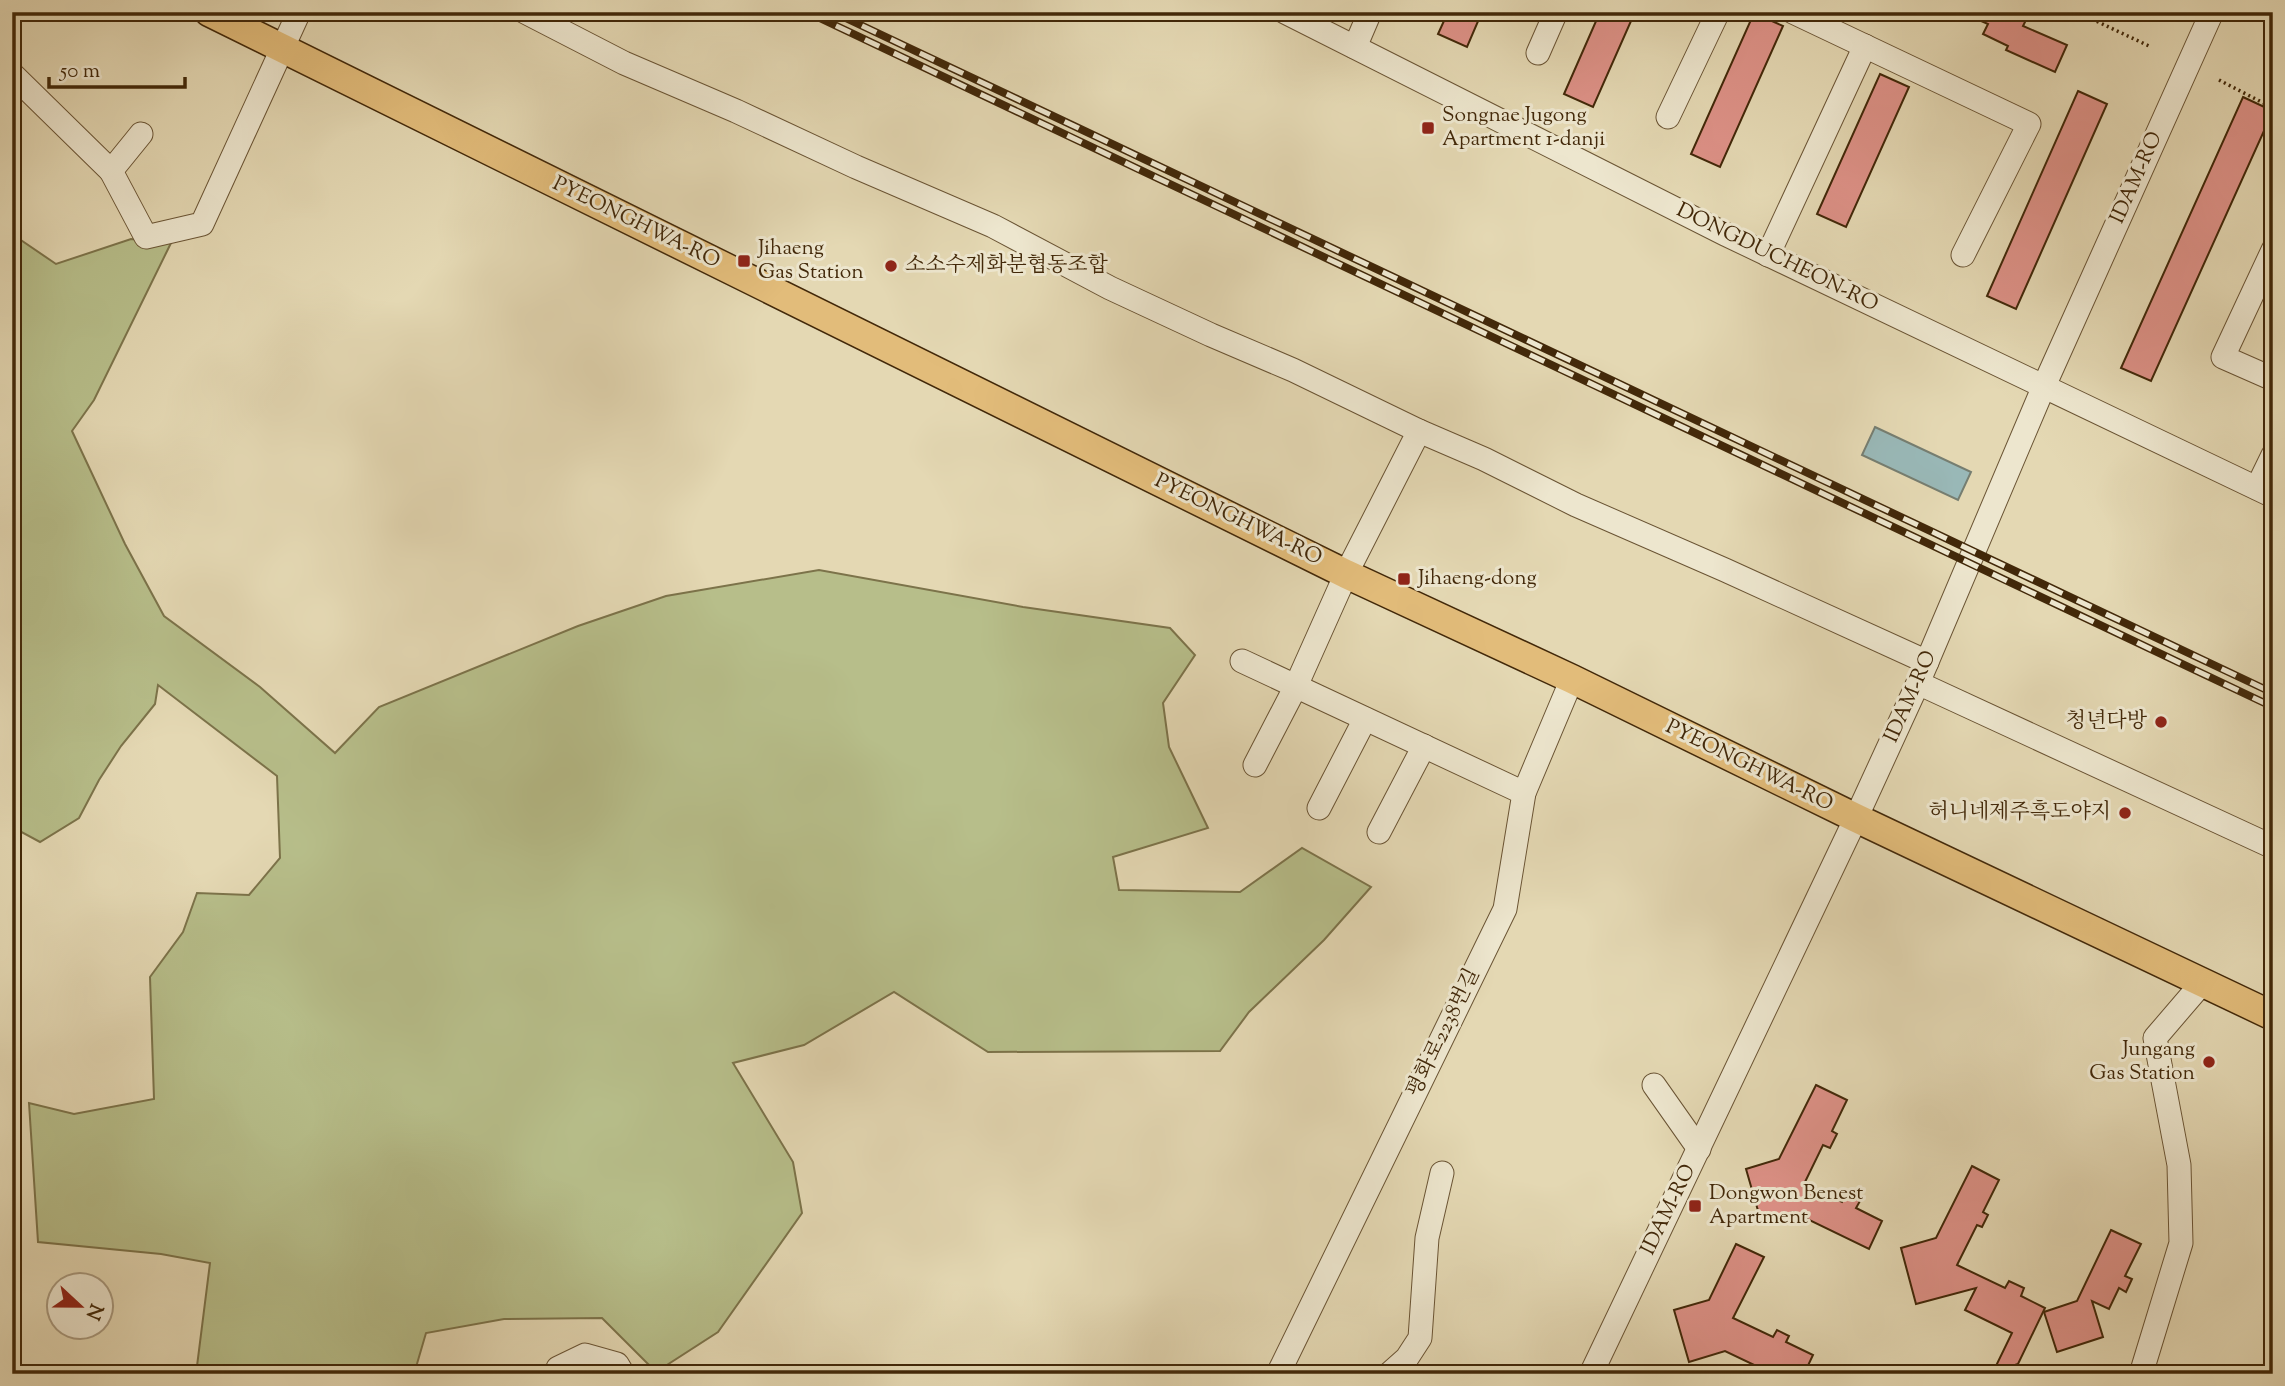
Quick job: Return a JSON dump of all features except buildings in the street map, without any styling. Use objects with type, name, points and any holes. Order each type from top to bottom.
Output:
[{"type":"main road","name":"PYEONGHWA-RO","points":[[209,12],[1346,574],[1572,679],[1856,818],[2273,1016]]},
{"type":"street","points":[[12,74],[111,171],[146,237],[202,224],[299,12]]},
{"type":"street","points":[[525,12],[624,63],[993,226],[1110,288],[1293,370],[1576,505],[1725,570],[2273,847]]},
{"type":"street","name":"DONGDUCHEON-RO","points":[[1285,12],[1768,255],[2265,492]]},
{"type":"street","points":[[1355,47],[1370,12]]},
{"type":"street","points":[[1538,53],[1556,12]]},
{"type":"street","points":[[1668,117],[1718,12]]},
{"type":"street","points":[[1793,12],[2029,124],[1963,255]]},
{"type":"street","name":"IDAM-RO","points":[[1591,1374],[1923,672],[2044,386],[2212,12]]},
{"type":"street","points":[[1768,255],[1865,46]]},
{"type":"street","points":[[111,171],[141,134]]},
{"type":"street","points":[[2273,250],[2223,357],[2273,379]]},
{"type":"street","points":[[1255,765],[1296,686],[1346,574],[1419,431]]},
{"type":"street","points":[[2265,492],[2273,455]]},
{"type":"street","points":[[1242,661],[1524,793]]},
{"type":"street","name":"평화로2238번길","points":[[1278,1374],[1505,909],[1524,793],[1572,679]]},
{"type":"street","points":[[1319,808],[1365,719]]},
{"type":"street","points":[[1380,832],[1424,746]]},
{"type":"street","points":[[2141,1374],[2181,1243],[2179,1166],[2155,1038],[2203,982]]},
{"type":"street","points":[[1654,1085],[1699,1149]]},
{"type":"street","points":[[1389,1374],[1407,1358],[1420,1338],[1427,1238],[1442,1173]]},
{"type":"street","points":[[556,1374],[558,1368],[585,1355],[617,1364],[624,1374]]},
{"type":"path","points":[[2077,12],[2149,46]]},
{"type":"path","points":[[2219,80],[2273,108]]},
{"type":"green space","points":[[12,234],[56,264],[131,239],[171,243],[94,400],[72,431],[125,544],[164,616],[260,687],[335,753],[379,707],[578,626],[666,596],[819,570],[1023,607],[1170,628],[1195,655],[1163,703],[1169,747],[1208,828],[1113,857],[1119,890],[1240,892],[1302,848],[1371,887],[1324,940],[1249,1012],[1220,1051],[988,1052],[894,992],[804,1045],[733,1063],[793,1162],[802,1213],[718,1332],[656,1372],[602,1318],[504,1319],[426,1333],[414,1374],[196,1374],[210,1263],[161,1254],[38,1242],[29,1103],[74,1114],[154,1099],[150,977],[183,932],[197,893],[249,895],[280,858],[277,776],[158,685],[155,704],[121,746],[79,818],[40,842],[12,827]]},
{"type":"water","points":[[1875,427],[1971,472],[1958,500],[1862,455]]},
{"type":"railway","points":[[807,12],[2273,707]]},
{"type":"railway","points":[[833,12],[2273,693]]},
{"type":"place","name":"Songnae Jugong Apartment 1-danji","points":[[1428,128]]},
{"type":"place","name":"Jihaeng Gas Station","points":[[744,261]]},
{"type":"place","name":"소소수제화분협동조합","points":[[891,266]]},
{"type":"place","name":"Jihaeng-dong","points":[[1404,579]]},
{"type":"place","name":"청년다방","points":[[2161,722]]},
{"type":"place","name":"허니네제주흑도야지","points":[[2125,813]]},
{"type":"place","name":"Jungang Gas Station","points":[[2209,1062]]},
{"type":"place","name":"Dongwon Benest Apartment","points":[[1695,1206]]}]
